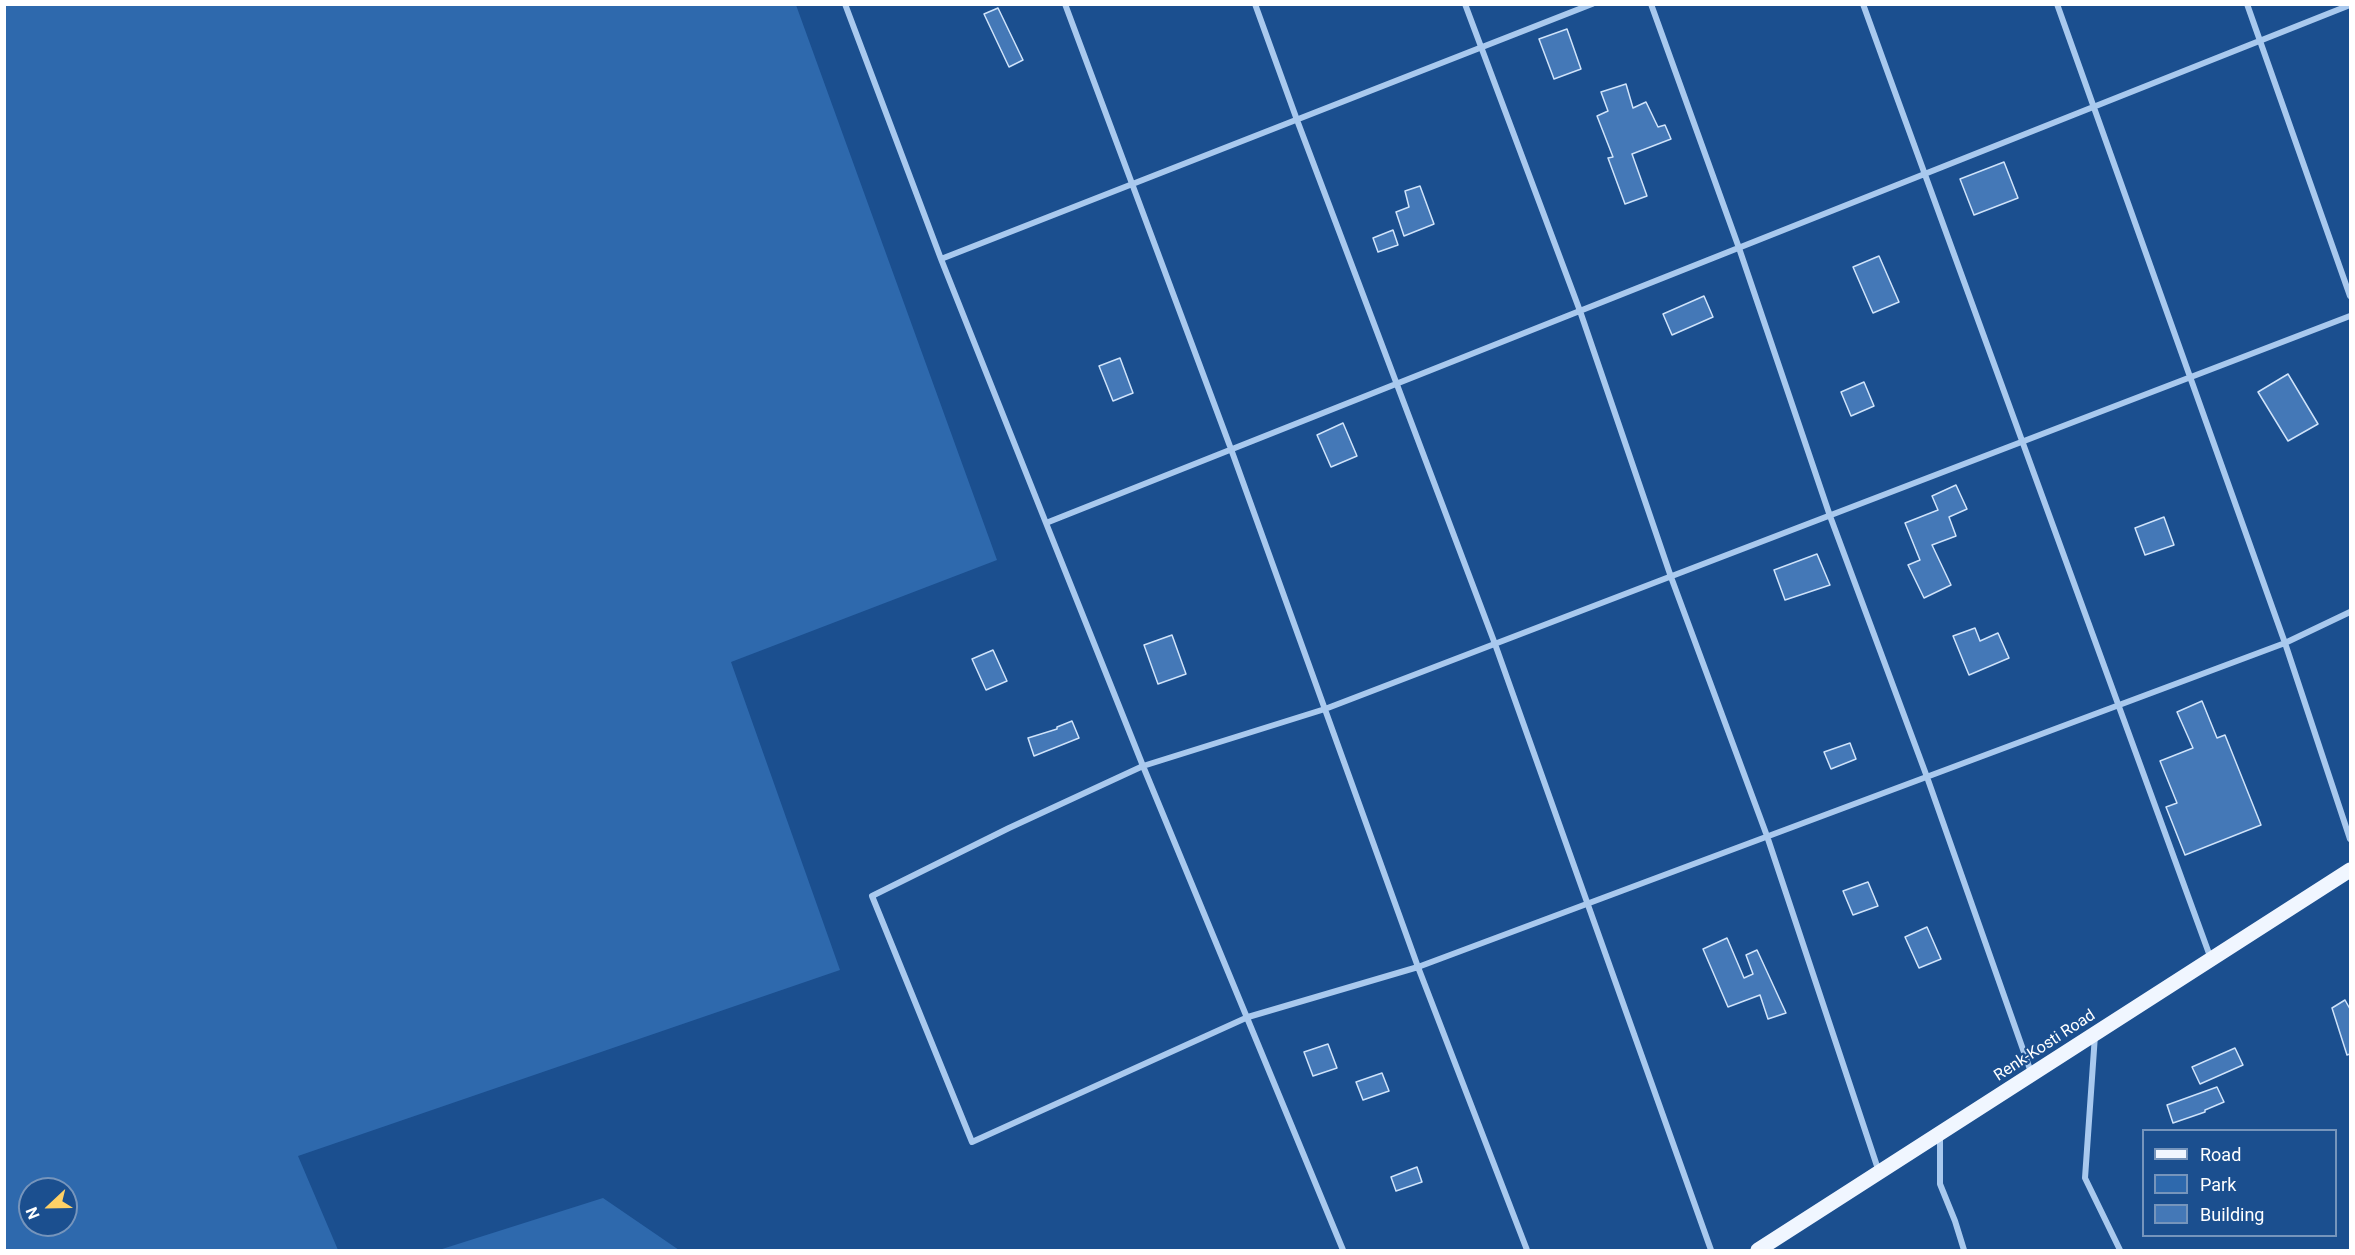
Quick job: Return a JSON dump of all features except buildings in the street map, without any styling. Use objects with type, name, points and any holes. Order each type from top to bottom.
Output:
[{"type":"main road","name":"Renk-Kosti Road","points":[[1758,1251],[2350,870]]},
{"type":"street","points":[[1065,4],[1231,449],[1418,967],[1527,1251]]},
{"type":"street","points":[[1255,4],[1495,644],[1711,1251]]},
{"type":"street","points":[[1465,4],[1580,311],[1671,576],[1767,836],[1879,1173]]},
{"type":"street","points":[[941,260],[1592,4]]},
{"type":"street","points":[[1651,4],[1830,516],[1928,777],[2032,1075]]},
{"type":"street","points":[[1863,4],[2211,960]]},
{"type":"street","points":[[2057,4],[2285,643],[2350,839]]},
{"type":"street","points":[[2247,4],[2350,296]]},
{"type":"street","points":[[847,5],[941,260],[1143,766],[1343,1251]]},
{"type":"street","points":[[1046,523],[2350,5]]},
{"type":"street","points":[[2350,316],[1325,710],[1143,766],[1009,828],[872,896],[972,1142],[1248,1017],[1418,967],[2285,643],[2350,612]]},
{"type":"street","points":[[2095,1034],[2085,1178],[2120,1251]]},
{"type":"street","points":[[1940,1134],[1940,1184],[1964,1251]]},
{"type":"green space","points":[[5,4],[796,5],[997,560],[731,662],[840,970],[298,1156],[338,1250],[5,1250]]},
{"type":"green space","points":[[603,1198],[679,1250],[439,1250]]}]
